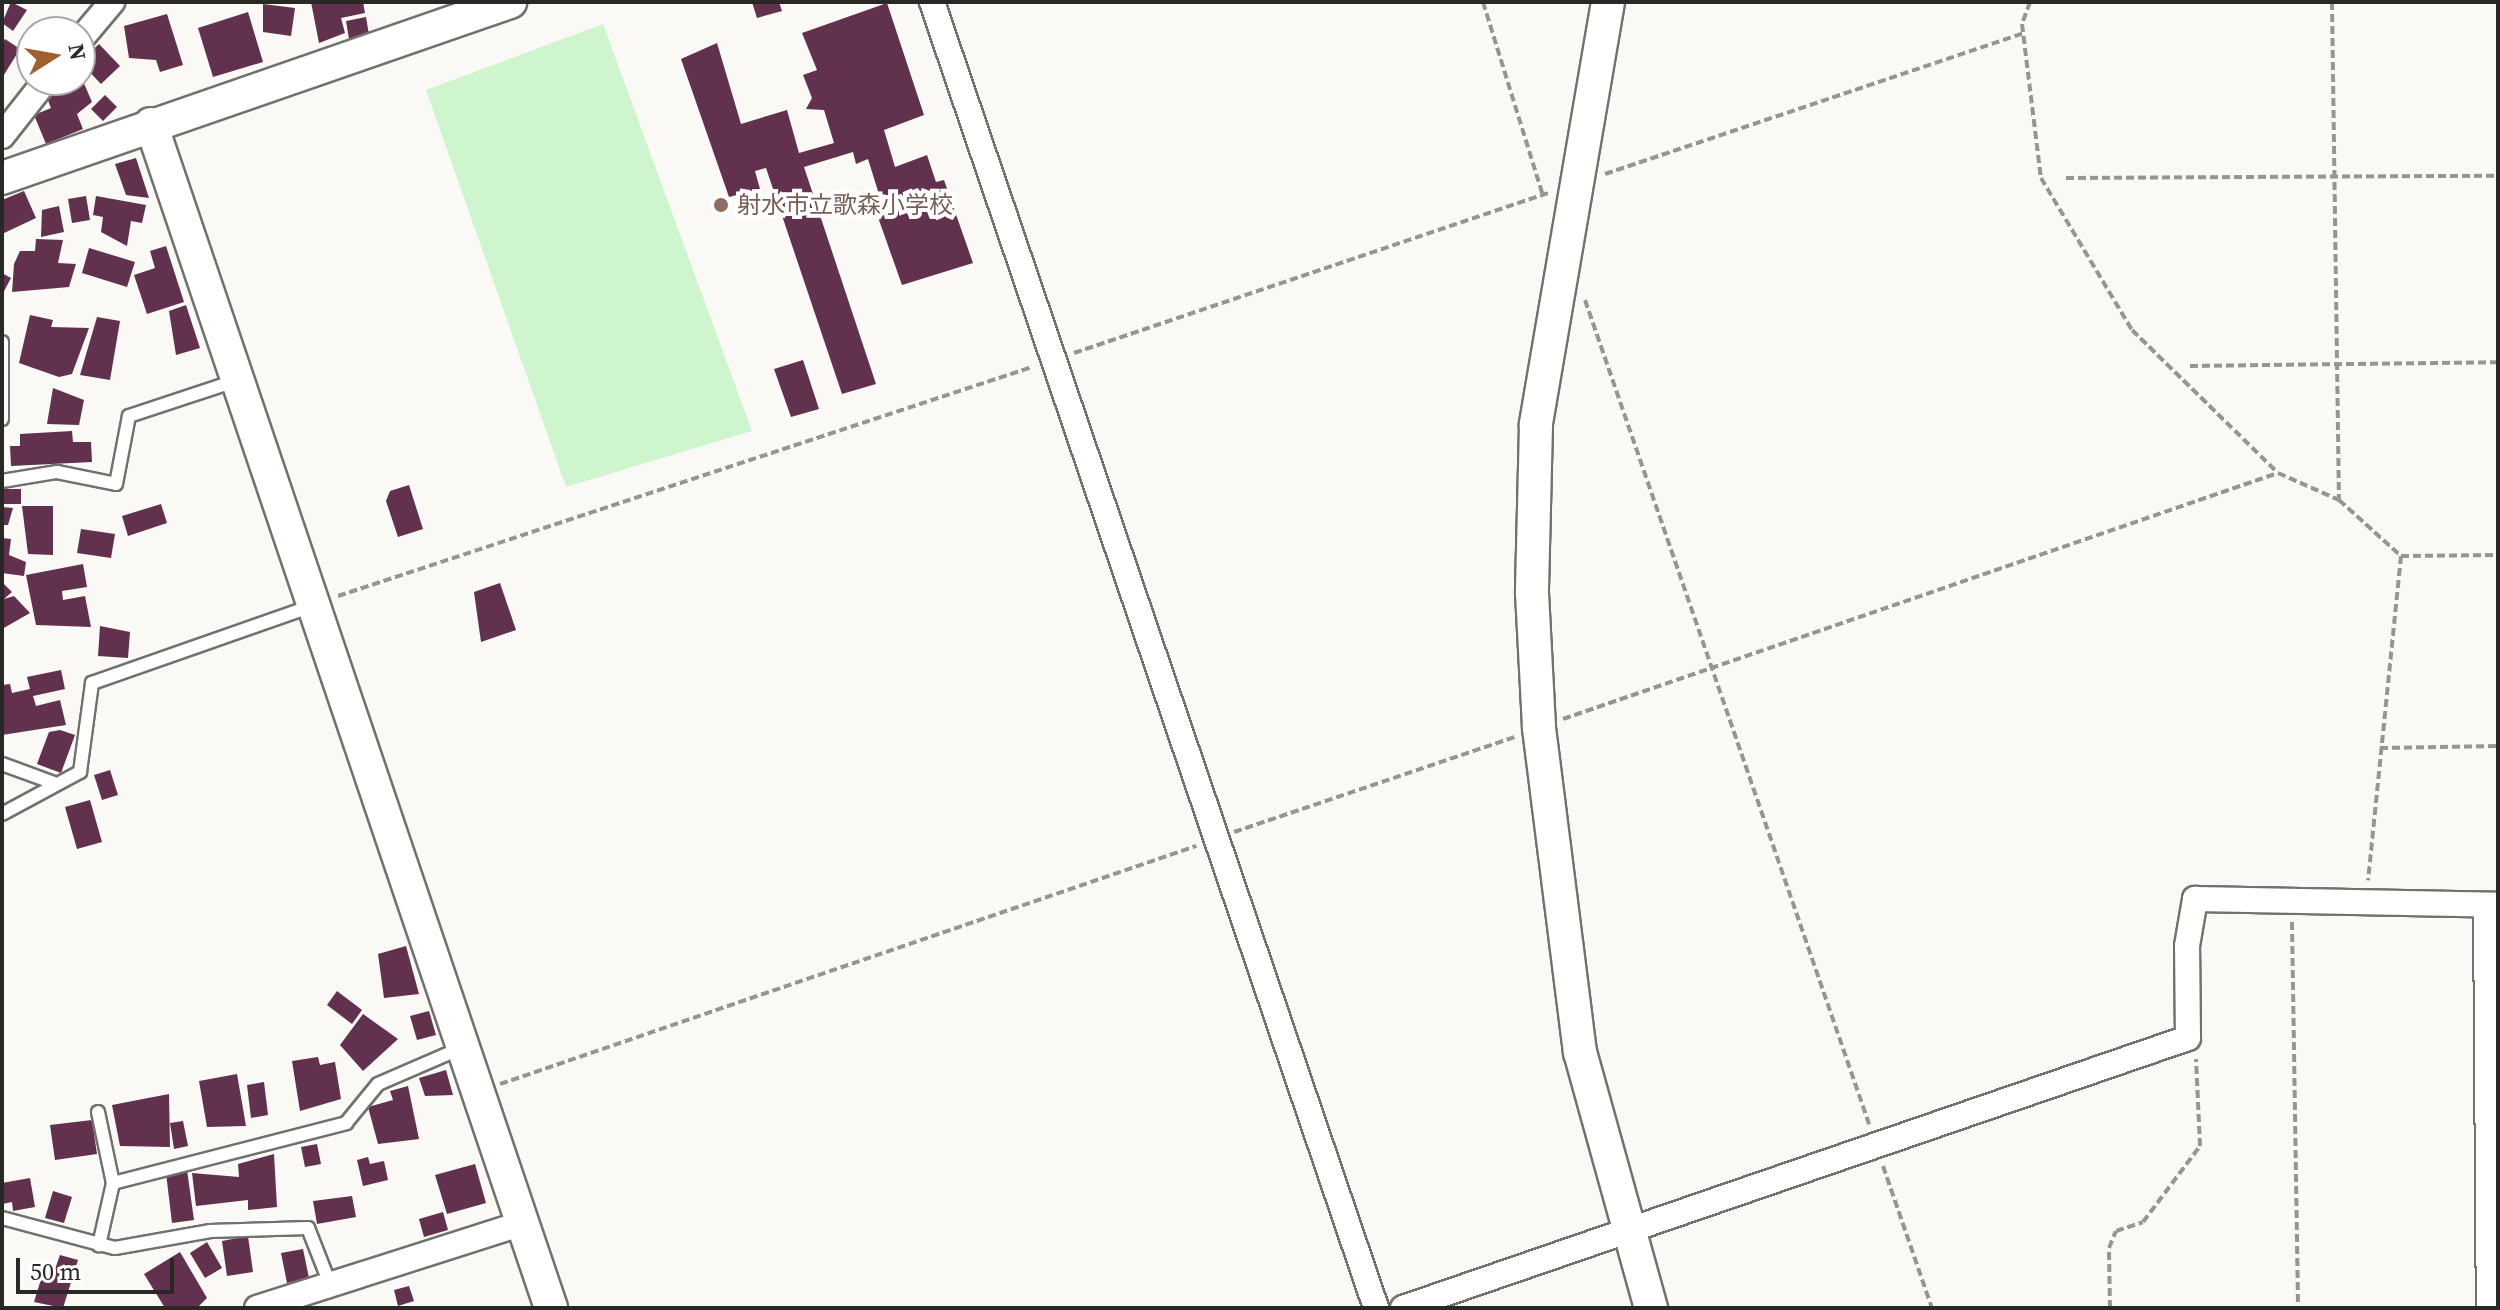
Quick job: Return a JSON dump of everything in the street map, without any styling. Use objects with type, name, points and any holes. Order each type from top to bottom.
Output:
[{"type":"street","points":[[96,21],[112,2]]},
{"type":"street","points":[[2,178],[508,2]]},
{"type":"street","points":[[932,2],[1376,1308]]},
{"type":"street","points":[[1608,2],[1557,190],[1536,425],[1532,593],[1539,728],[1580,1052],[1626,1236],[1651,1308]]},
{"type":"street","points":[[2,136],[33,96]]},
{"type":"street","points":[[151,124],[551,1308]]},
{"type":"street","points":[[1403,1308],[1626,1236],[1876,1145],[2188,1038],[2187,946],[2195,899],[2292,898],[2366,904],[2492,906],[2489,1308]]},
{"type":"street","points":[[257,1308],[523,1223]]},
{"type":"lane","points":[[2,342],[2,419]]},
{"type":"lane","points":[[2,481],[57,472],[116,484],[129,416],[238,380]]},
{"type":"lane","points":[[2,814],[54,783],[80,772],[92,683],[297,617],[315,604]]},
{"type":"lane","points":[[2,764],[54,783]]},
{"type":"lane","points":[[113,1183],[346,1123],[378,1084],[464,1047]]},
{"type":"lane","points":[[98,1112],[113,1183],[99,1245]]},
{"type":"lane","points":[[2,1218],[99,1245],[308,1228],[330,1284]]},
{"type":"path","points":[[1483,2],[1557,190]]},
{"type":"path","points":[[2030,2],[2023,33],[2041,178],[2132,330],[2278,473],[2339,500],[2401,556],[2498,555]]},
{"type":"path","points":[[2332,2],[2341,364],[2339,500]]},
{"type":"path","points":[[315,604],[1054,360],[2023,33]]},
{"type":"path","points":[[2066,178],[2498,176]]},
{"type":"path","points":[[1582,292],[1707,667],[1932,1308]]},
{"type":"path","points":[[2190,366],[2498,362]]},
{"type":"path","points":[[479,1092],[2278,473]]},
{"type":"path","points":[[2366,904],[2401,556]]},
{"type":"path","points":[[2380,748],[2498,746]]},
{"type":"path","points":[[2292,898],[2298,1308]]},
{"type":"path","points":[[2110,1308],[2109,1248],[2116,1231],[2143,1222],[2200,1146],[2196,1041],[2188,1038]]},
{"type":"green space","points":[[603,24],[752,431],[566,487],[426,90]]},
{"type":"building","points":[[11,2],[27,10],[23,16],[16,16],[13,31],[2,23]]},
{"type":"building","points":[[311,2],[363,2],[365,13],[341,18],[345,33],[319,43]]},
{"type":"building","points":[[752,2],[779,2],[782,11],[757,18]]},
{"type":"building","points":[[887,3],[924,115],[884,130],[895,167],[927,155],[936,182],[944,180],[973,263],[902,285],[874,206],[882,204],[868,159],[856,164],[853,152],[804,167],[876,384],[842,394],[766,168],[755,171],[760,189],[729,197],[681,59],[717,43],[741,124],[787,110],[799,153],[834,143],[824,110],[806,109],[812,98],[803,75],[817,70],[802,33]]},
{"type":"building","points":[[263,4],[295,8],[291,36],[263,32]]},
{"type":"building","points":[[248,12],[263,62],[213,77],[198,28]]},
{"type":"building","points":[[167,14],[183,65],[160,72],[156,60],[129,58],[124,26]]},
{"type":"building","points":[[366,17],[369,35],[349,39],[346,21]]},
{"type":"building","points":[[5,39],[16,46],[16,55],[2,78],[2,44]]},
{"type":"building","points":[[99,44],[120,66],[101,84],[96,79],[96,47]]},
{"type":"building","points":[[105,95],[117,107],[103,121],[91,109]]},
{"type":"building","points":[[89,96],[92,102],[77,114],[83,129],[46,144],[34,115],[51,108],[47,98]]},
{"type":"building","points":[[136,158],[149,198],[126,195],[115,164]]},
{"type":"building","points":[[24,191],[36,218],[2,234],[2,200]]},
{"type":"building","points":[[86,196],[90,220],[72,223],[68,199]]},
{"type":"building","points":[[96,196],[146,205],[142,223],[131,221],[127,246],[101,232],[103,217],[93,215]]},
{"type":"building","points":[[59,206],[64,232],[41,237],[42,210]]},
{"type":"building","points":[[36,239],[63,240],[58,263],[76,264],[69,287],[12,292],[14,264],[20,251],[35,251]]},
{"type":"building","points":[[166,246],[184,302],[147,314],[134,275],[155,268],[150,251]]},
{"type":"building","points":[[89,248],[135,262],[127,287],[82,273]]},
{"type":"building","points":[[2,273],[11,278],[2,295]]},
{"type":"building","points":[[186,305],[200,348],[176,355],[169,311]]},
{"type":"building","points":[[30,315],[53,320],[51,327],[89,328],[72,374],[59,377],[19,363]]},
{"type":"building","points":[[97,317],[120,321],[110,380],[80,375]]},
{"type":"building","points":[[803,360],[819,409],[791,417],[774,369]]},
{"type":"building","points":[[53,388],[84,400],[79,425],[47,424]]},
{"type":"building","points":[[72,431],[73,442],[91,442],[92,462],[11,466],[10,446],[20,446],[20,434]]},
{"type":"building","points":[[409,485],[423,529],[398,537],[386,501],[390,491]]},
{"type":"building","points":[[2,489],[21,489],[21,504],[2,504]]},
{"type":"building","points":[[161,504],[167,523],[128,536],[122,516]]},
{"type":"building","points":[[22,506],[53,506],[53,555],[28,554]]},
{"type":"building","points":[[2,507],[13,508],[8,525],[2,525]]},
{"type":"building","points":[[81,529],[115,534],[111,558],[77,553]]},
{"type":"building","points":[[2,538],[11,539],[9,555],[26,562],[24,576],[2,573]]},
{"type":"building","points":[[83,564],[87,587],[62,591],[63,600],[85,596],[91,627],[36,625],[26,575]]},
{"type":"building","points":[[2,582],[12,592],[4,599],[14,596],[30,613],[2,629]]},
{"type":"building","points":[[500,583],[516,630],[481,642],[474,592]]},
{"type":"building","points":[[100,626],[130,632],[128,658],[98,656]]},
{"type":"building","points":[[61,670],[65,689],[33,696],[36,706],[60,700],[66,725],[2,735],[2,685],[10,684],[12,693],[30,689],[27,677]]},
{"type":"building","points":[[60,730],[75,735],[61,773],[37,764],[49,732]]},
{"type":"building","points":[[110,770],[118,795],[102,800],[94,775]]},
{"type":"building","points":[[90,800],[102,842],[77,849],[65,807]]},
{"type":"building","points":[[406,946],[419,994],[384,998],[378,954]]},
{"type":"building","points":[[337,991],[362,1010],[352,1024],[327,1005]]},
{"type":"building","points":[[429,1011],[436,1035],[417,1040],[410,1016]]},
{"type":"building","points":[[363,1014],[398,1039],[363,1071],[340,1045]]},
{"type":"building","points":[[318,1057],[320,1065],[335,1062],[341,1099],[300,1111],[292,1061]]},
{"type":"building","points":[[446,1070],[453,1095],[425,1096],[419,1078]]},
{"type":"building","points":[[237,1074],[246,1126],[207,1127],[199,1081]]},
{"type":"building","points":[[264,1082],[268,1115],[251,1118],[247,1085]]},
{"type":"building","points":[[408,1086],[419,1139],[378,1144],[368,1107],[393,1100],[390,1091]]},
{"type":"building","points":[[169,1094],[170,1147],[120,1146],[112,1105]]},
{"type":"building","points":[[92,1120],[97,1154],[55,1160],[50,1125]]},
{"type":"building","points":[[183,1121],[188,1146],[174,1149],[170,1123]]},
{"type":"building","points":[[317,1144],[321,1164],[305,1167],[301,1147]]},
{"type":"building","points":[[274,1154],[277,1207],[248,1210],[248,1200],[196,1206],[192,1173],[239,1177],[238,1164]]},
{"type":"building","points":[[368,1157],[370,1164],[384,1161],[388,1180],[363,1186],[357,1160]]},
{"type":"building","points":[[475,1164],[486,1203],[447,1214],[435,1175]]},
{"type":"building","points":[[187,1170],[194,1220],[172,1223],[166,1173]]},
{"type":"building","points":[[30,1178],[35,1207],[13,1211],[12,1202],[2,1204],[2,1183]]},
{"type":"building","points":[[53,1191],[72,1197],[64,1223],[45,1218]]},
{"type":"building","points":[[352,1196],[356,1217],[317,1224],[313,1201]]},
{"type":"building","points":[[443,1212],[448,1230],[424,1237],[419,1219]]},
{"type":"building","points":[[248,1236],[253,1272],[227,1276],[222,1241]]},
{"type":"building","points":[[207,1242],[222,1268],[205,1278],[190,1253]]},
{"type":"building","points":[[303,1249],[309,1278],[287,1283],[281,1253]]},
{"type":"building","points":[[180,1252],[207,1298],[197,1308],[165,1308],[144,1274]]},
{"type":"building","points":[[60,1255],[78,1260],[63,1308],[34,1302],[45,1266],[55,1269]]},
{"type":"building","points":[[409,1286],[414,1301],[398,1306],[394,1290]]},
{"type":"place","name":"射水市立歌森小学校","points":[[721,205]]}]
